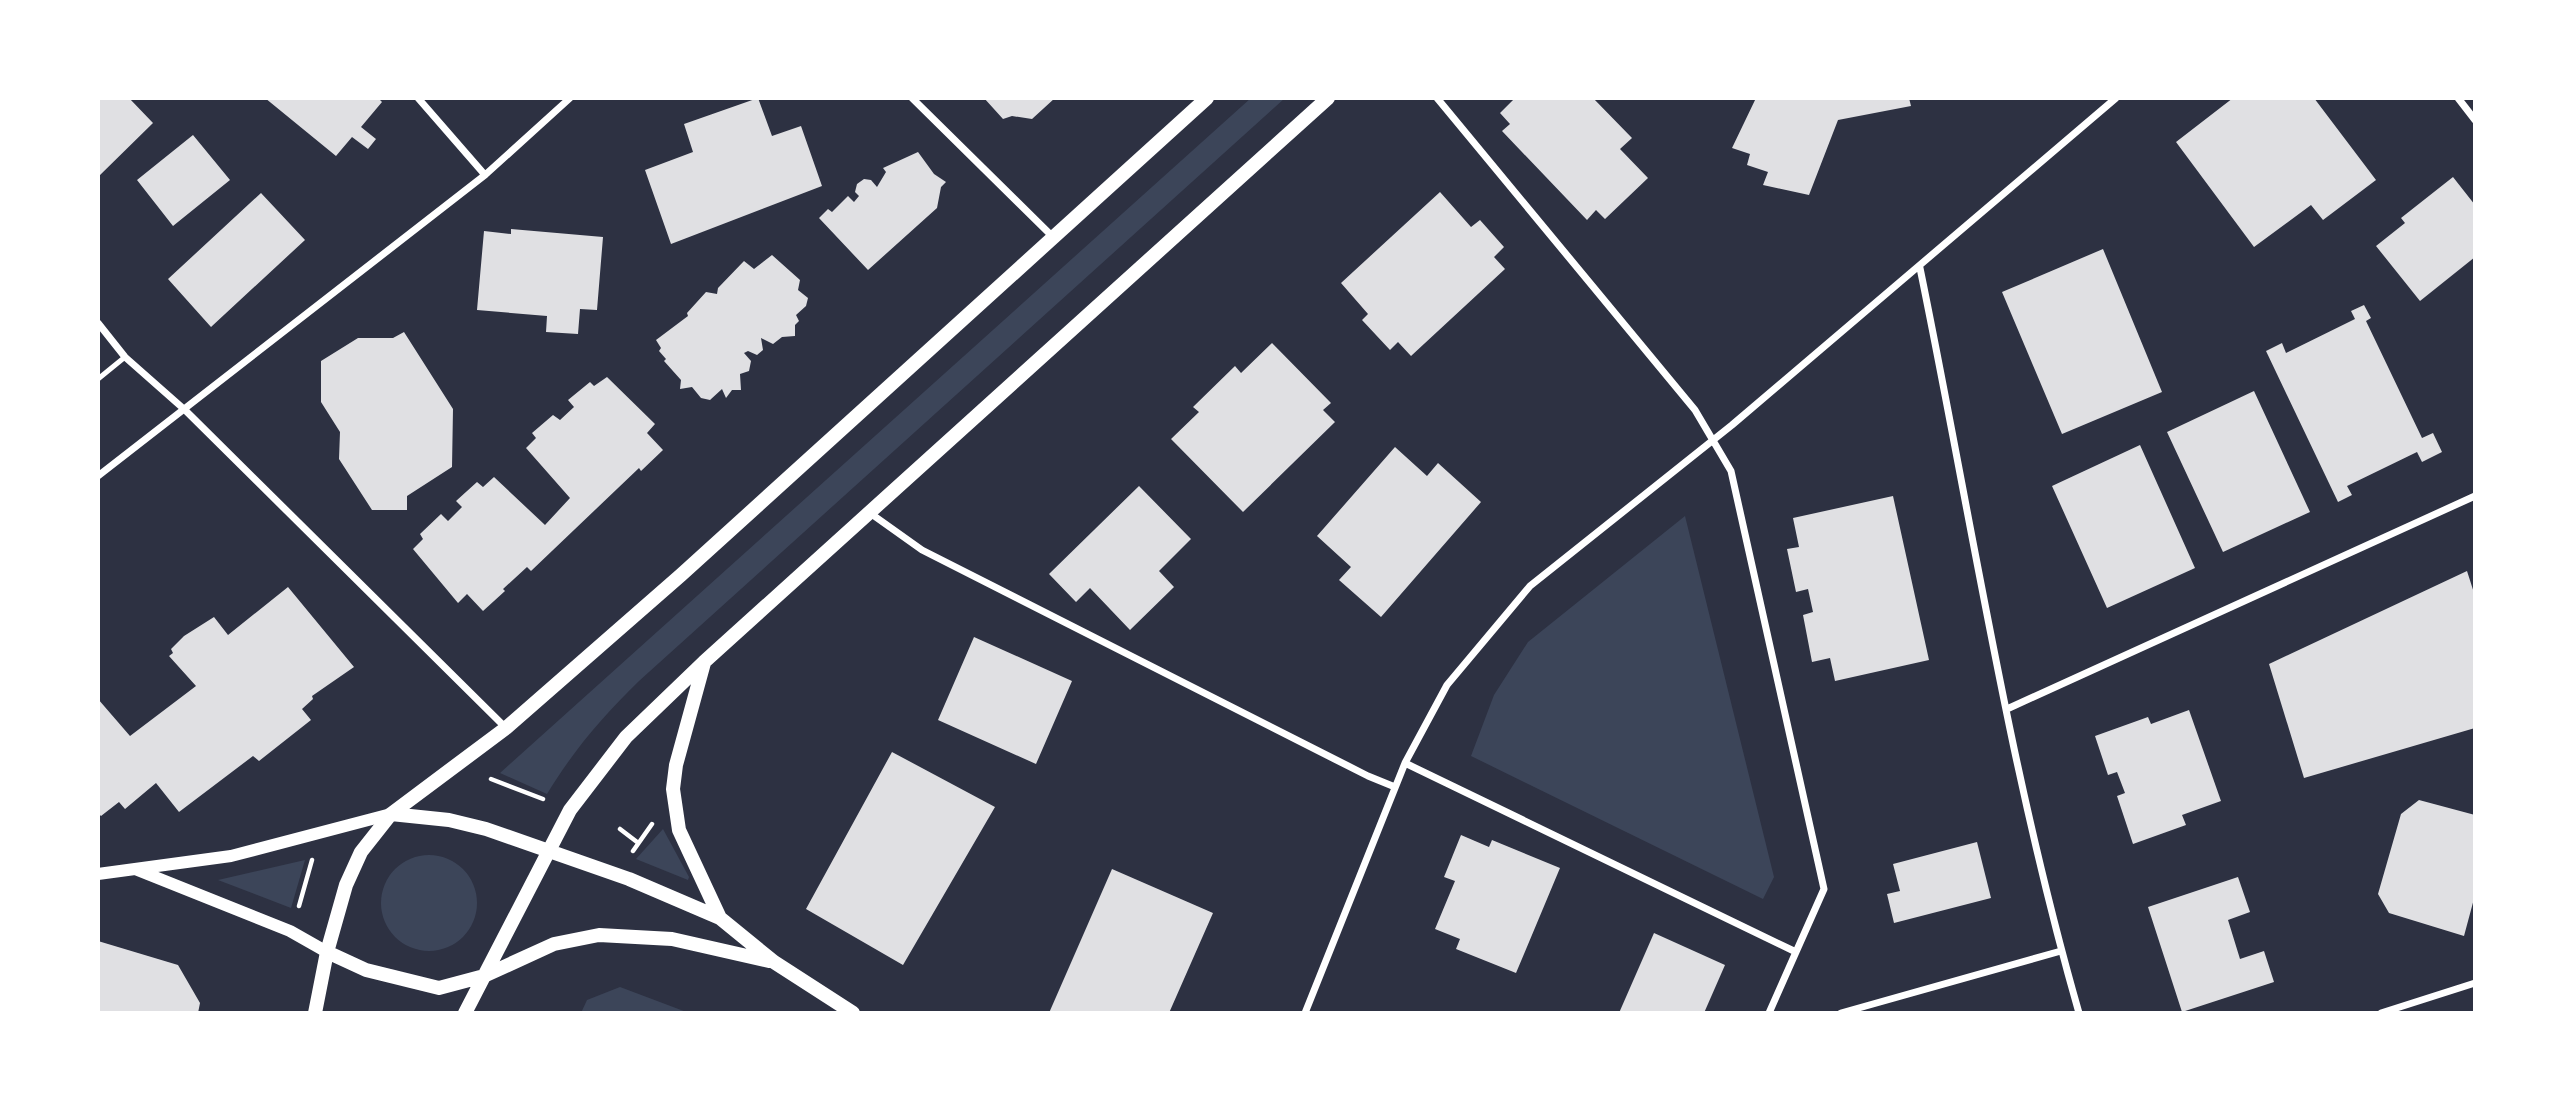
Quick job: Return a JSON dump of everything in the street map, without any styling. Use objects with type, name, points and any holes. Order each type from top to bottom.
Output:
[{"type":"main road","points":[[316,1013],[327,951],[346,885],[361,852],[391,814],[506,728],[681,575],[1207,98]]},
{"type":"main road","points":[[465,1013],[549,849],[595,774],[626,737],[704,662],[1328,98]]},
{"type":"main road","points":[[704,662],[676,765],[673,789],[679,830],[720,918]]},
{"type":"main road","points":[[391,814],[449,820],[549,849],[618,874],[720,918],[774,962],[853,1013]]},
{"type":"main road","points":[[327,951],[366,970],[439,988],[484,976],[554,944],[598,935],[626,934],[672,939],[774,962]]},
{"type":"street","points":[[418,98],[485,175]]},
{"type":"street","points":[[98,475],[485,175],[570,98]]},
{"type":"street","points":[[912,98],[1054,238]]},
{"type":"street","points":[[1437,98],[1695,410],[1734,480],[1824,889],[1769,1013]]},
{"type":"street","points":[[1305,1013],[1405,763],[1447,685],[1530,586],[1713,440],[1920,268],[2116,98]]},
{"type":"street","points":[[2458,98],[2475,120]]},
{"type":"street","points":[[1920,268],[2007,709],[2061,951],[2079,1013]]},
{"type":"street","points":[[98,323],[125,357],[185,410],[506,728]]},
{"type":"street","points":[[2007,709],[2475,496]]},
{"type":"street","points":[[870,513],[922,550],[1368,776],[1395,787]]},
{"type":"street","points":[[1405,763],[1796,952]]},
{"type":"street","points":[[98,874],[231,856],[391,814]]},
{"type":"street","points":[[134,869],[290,931],[327,951]]},
{"type":"street","points":[[1841,1013],[2061,951]]},
{"type":"street","points":[[2381,1013],[2475,982]]},
{"type":"lane","points":[[98,379],[125,357]]},
{"type":"path","points":[[491,779],[544,799]]},
{"type":"path","points":[[631,855],[648,827],[660,817]]},
{"type":"path","points":[[620,830],[637,842]]},
{"type":"path","points":[[297,910],[313,859]]},
{"type":"shaded area","points":[[1251,98],[1285,98],[639,681],[589,734],[547,794],[500,773]]},
{"type":"shaded area","points":[[1685,516],[1774,877],[1763,899],[1471,756],[1494,695],[1528,642]]},
{"type":"shaded area","points":[[663,829],[689,877],[688,880],[636,859]]},
{"type":"shaded area","points":[[429,855],[447,859],[463,869],[473,885],[477,903],[473,921],[463,937],[447,947],[429,951],[411,947],[395,937],[385,921],[381,903],[385,885],[395,869],[411,859]]},
{"type":"shaded area","points":[[305,860],[291,908],[218,880]]},
{"type":"shaded area","points":[[620,987],[689,1013],[581,1013],[587,1000]]},
{"type":"building","points":[[102,98],[129,98],[153,123],[98,177],[98,102]]},
{"type":"building","points":[[265,98],[378,98],[382,102],[361,127],[376,139],[368,149],[352,137],[336,156]]},
{"type":"building","points":[[758,98],[772,136],[801,126],[822,186],[671,244],[645,170],[693,152],[684,124]]},
{"type":"building","points":[[984,98],[1055,98],[1032,119],[1012,116],[1003,119]]},
{"type":"building","points":[[1515,98],[1593,98],[1632,138],[1620,149],[1648,178],[1605,219],[1596,210],[1587,220],[1502,131],[1510,124],[1500,113]]},
{"type":"building","points":[[1756,98],[1909,98],[1911,106],[1838,120],[1809,195],[1763,185],[1768,172],[1747,165],[1750,154],[1732,148]]},
{"type":"building","points":[[2233,98],[2314,98],[2376,180],[2323,220],[2311,205],[2254,247],[2176,142]]},
{"type":"building","points":[[193,135],[230,180],[173,226],[137,180]]},
{"type":"building","points":[[918,152],[934,174],[946,182],[941,187],[937,208],[868,270],[819,218],[828,209],[832,212],[848,196],[854,202],[859,196],[855,192],[857,184],[864,179],[871,180],[877,187],[886,172],[883,168]]},
{"type":"building","points":[[2453,177],[2475,205],[2475,257],[2420,301],[2376,246],[2405,223],[2401,218]]},
{"type":"building","points":[[1440,192],[1471,227],[1480,220],[1504,247],[1494,257],[1505,269],[1411,356],[1398,342],[1390,350],[1362,320],[1368,314],[1341,283]]},
{"type":"building","points":[[261,193],[305,240],[211,327],[168,279]]},
{"type":"building","points":[[511,229],[603,237],[597,310],[580,309],[578,334],[546,332],[547,316],[477,310],[484,231],[511,234]]},
{"type":"building","points":[[2103,249],[2162,392],[2062,434],[2002,292]]},
{"type":"building","points":[[772,255],[800,280],[798,290],[808,298],[806,306],[796,315],[799,321],[795,325],[795,336],[782,337],[773,344],[761,338],[763,350],[757,355],[748,351],[744,353],[751,361],[749,371],[740,374],[741,390],[732,390],[726,398],[722,389],[710,400],[701,398],[692,387],[680,389],[681,380],[664,361],[666,359],[659,351],[661,348],[656,340],[688,316],[687,313],[706,292],[717,294],[718,288],[744,261],[754,269]]},
{"type":"building","points":[[2364,305],[2371,318],[2366,321],[2422,438],[2433,433],[2442,452],[2422,462],[2417,452],[2347,486],[2352,495],[2338,502],[2266,351],[2282,343],[2286,353],[2355,319],[2351,311]]},
{"type":"building","points":[[404,332],[453,409],[452,467],[407,496],[407,510],[372,510],[339,459],[340,432],[321,402],[321,361],[358,338],[393,338]]},
{"type":"building","points":[[1272,343],[1331,403],[1323,410],[1335,422],[1243,512],[1171,439],[1199,412],[1193,407],[1235,366],[1241,373]]},
{"type":"building","points":[[607,377],[655,424],[647,433],[663,450],[641,471],[639,468],[531,571],[527,567],[483,611],[467,594],[458,603],[413,549],[423,539],[420,534],[441,514],[448,521],[462,507],[456,501],[477,482],[483,487],[494,477],[545,525],[570,498],[526,448],[536,438],[532,433],[553,415],[560,420],[574,407],[568,400],[590,382],[594,386]]},
{"type":"building","points":[[2254,391],[2310,512],[2223,552],[2167,432]]},
{"type":"building","points":[[2140,445],[2195,568],[2107,608],[2052,486]]},
{"type":"building","points":[[1395,447],[1427,476],[1438,463],[1481,502],[1381,617],[1339,580],[1351,567],[1317,536]]},
{"type":"building","points":[[1139,486],[1191,539],[1159,571],[1174,587],[1130,630],[1090,588],[1076,602],[1049,574]]},
{"type":"building","points":[[1893,496],[1929,660],[1835,681],[1830,658],[1812,662],[1803,615],[1813,612],[1808,589],[1796,592],[1787,549],[1799,547],[1793,518]]},
{"type":"building","points":[[2467,571],[2475,596],[2475,728],[2304,778],[2269,664]]},
{"type":"building","points":[[288,587],[354,667],[312,696],[313,699],[302,709],[311,720],[259,761],[253,756],[179,812],[156,783],[125,809],[119,802],[101,816],[98,813],[98,699],[130,736],[196,686],[169,656],[173,653],[171,649],[184,636],[214,617],[228,635]]},
{"type":"building","points":[[974,637],[1072,681],[1036,764],[938,720]]},
{"type":"building","points":[[2189,710],[2221,801],[2182,815],[2186,825],[2133,844],[2117,796],[2125,793],[2117,772],[2108,775],[2095,736],[2148,717],[2151,724]]},
{"type":"building","points":[[892,752],[995,807],[903,965],[806,909]]},
{"type":"building","points":[[2419,800],[2475,815],[2475,895],[2464,936],[2389,913],[2378,894],[2401,814]]},
{"type":"building","points":[[1461,835],[1489,847],[1492,840],[1560,868],[1516,973],[1456,949],[1460,939],[1435,929],[1455,881],[1444,877]]},
{"type":"building","points":[[1977,842],[1991,898],[1894,923],[1887,894],[1900,891],[1893,864]]},
{"type":"building","points":[[1112,869],[1213,913],[1169,1013],[1049,1013]]},
{"type":"building","points":[[2238,877],[2250,912],[2228,920],[2240,959],[2264,951],[2274,982],[2182,1012],[2148,907]]},
{"type":"building","points":[[1654,933],[1725,965],[1704,1013],[1619,1013]]},
{"type":"building","points":[[98,941],[178,965],[200,1003],[198,1013],[98,1013]]}]
